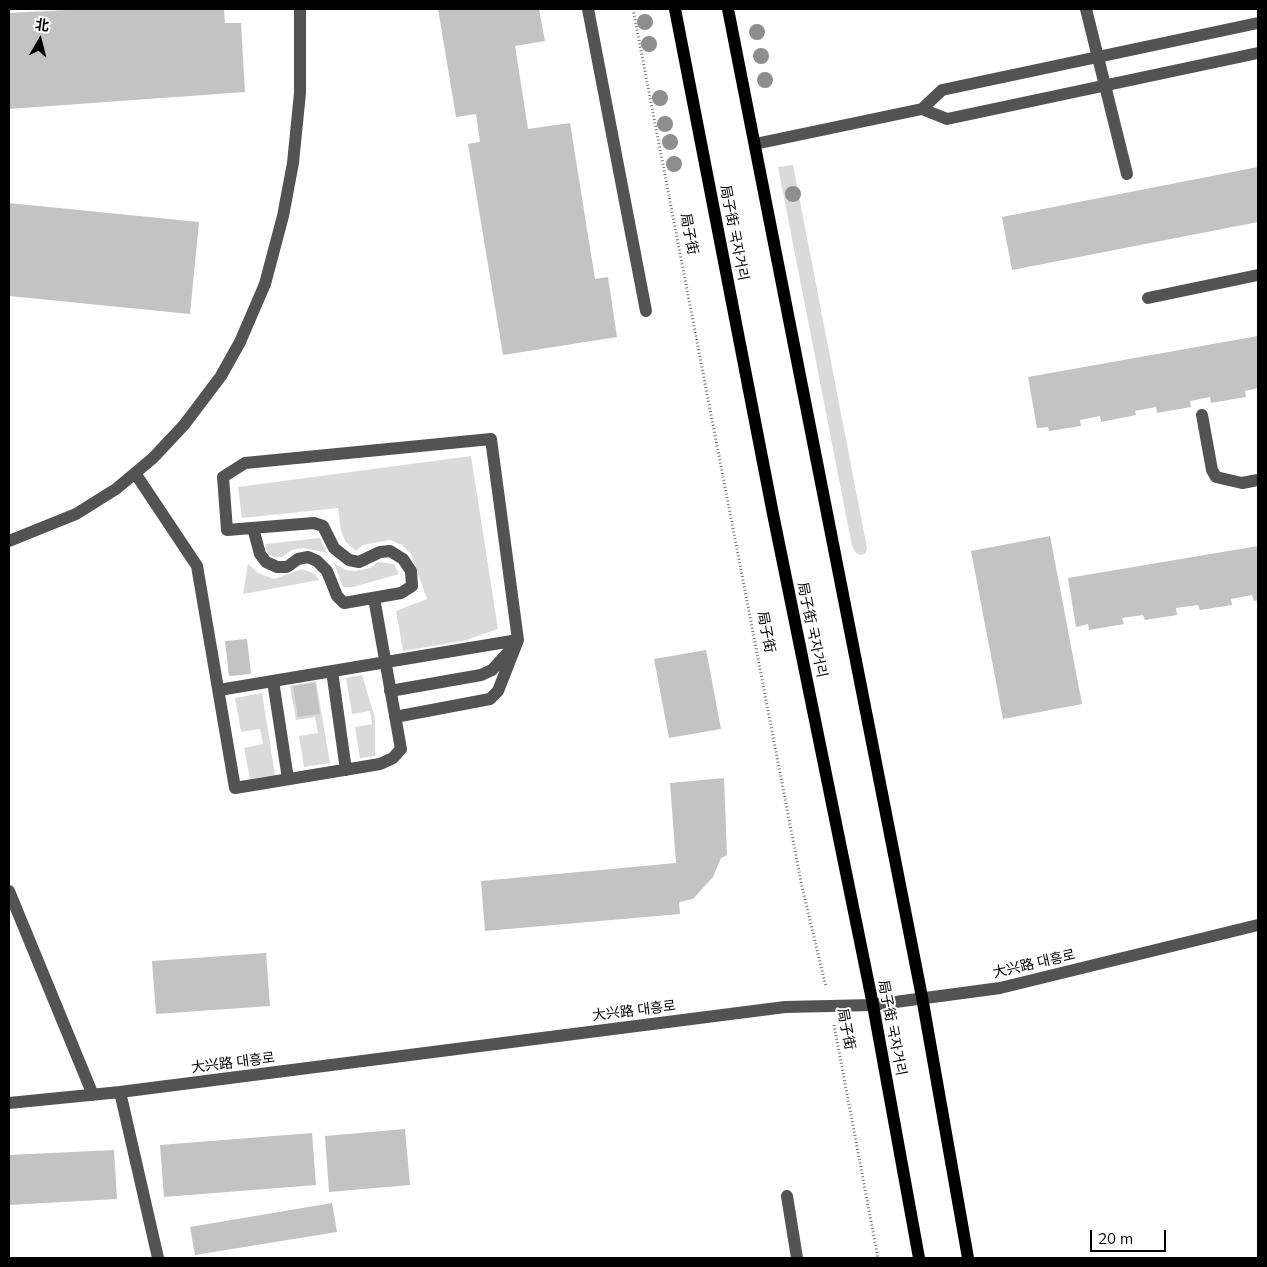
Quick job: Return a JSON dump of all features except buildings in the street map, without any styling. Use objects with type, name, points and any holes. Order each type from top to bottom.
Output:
[{"type":"main road","name":"局子街 국자거리","points":[[675,9],[773,514],[873,1005],[919,1258]]},
{"type":"main road","points":[[728,9],[922,997],[968,1258]]},
{"type":"street","points":[[9,541],[76,514],[116,490],[153,458],[184,425],[221,376],[240,342],[265,284],[283,216],[293,164],[300,93],[300,9]]},
{"type":"street","points":[[588,9],[646,310]]},
{"type":"street","points":[[1086,9],[1127,174]]},
{"type":"street","points":[[755,144],[922,109],[942,90],[1258,23]]},
{"type":"street","points":[[922,109],[948,119],[1258,53]]},
{"type":"street","points":[[1148,298],[1258,274]]},
{"type":"street","points":[[1202,415],[1212,470],[1216,477],[1242,483],[1258,480]]},
{"type":"street","points":[[253,528],[260,554],[266,562],[287,567],[298,559],[308,557],[317,561],[327,571],[336,596],[344,603],[401,593],[412,586],[412,571],[403,559],[390,551],[380,552],[359,562],[349,560],[334,548],[323,526],[314,523],[227,530],[223,477],[245,463],[491,439],[518,640],[498,691],[490,699],[395,717]]},
{"type":"street","points":[[135,473],[197,566],[235,788],[380,764],[393,758],[401,749],[374,598]]},
{"type":"street","points":[[219,690],[518,640]]},
{"type":"street","points":[[390,692],[481,674],[492,670],[518,640]]},
{"type":"street","points":[[332,671],[346,770]]},
{"type":"street","points":[[272,681],[288,779]]},
{"type":"street","points":[[9,891],[93,1095]]},
{"type":"street","name":"大兴路 대흥로","points":[[9,1103],[120,1092],[785,1007],[873,1005],[1000,988],[1258,925]]},
{"type":"street","points":[[120,1092],[158,1258]]},
{"type":"street","points":[[787,1196],[797,1258]]},
{"type":"path","name":"局子街","points":[[634,9],[802,887],[830,1006],[878,1258]]},
{"type":"shaded area","points":[[793,165],[866,543],[867,549],[865,554],[860,555],[855,552],[852,546],[778,167]]},
{"type":"shaded area","points":[[471,456],[498,629],[463,641],[403,651],[396,611],[427,599],[411,554],[402,545],[390,540],[363,545],[356,551],[346,542],[341,531],[338,508],[242,518],[238,487]]},
{"type":"shaded area","points":[[320,538],[327,553],[304,548],[292,550],[282,557],[274,557],[267,553],[266,544]]},
{"type":"shaded area","points":[[378,562],[394,564],[399,574],[353,587],[343,587],[334,563],[346,570],[355,571],[370,568]]},
{"type":"shaded area","points":[[248,564],[258,573],[274,579],[302,569],[315,574],[319,580],[243,594]]},
{"type":"shaded area","points":[[362,675],[375,718],[375,756],[360,758],[355,727],[372,724],[370,711],[352,714],[346,678]]},
{"type":"shaded area","points":[[316,681],[330,763],[304,767],[299,736],[318,733],[315,717],[296,720],[290,686]]},
{"type":"shaded area","points":[[262,693],[275,775],[250,779],[244,748],[263,744],[260,729],[241,732],[235,698]]}]
